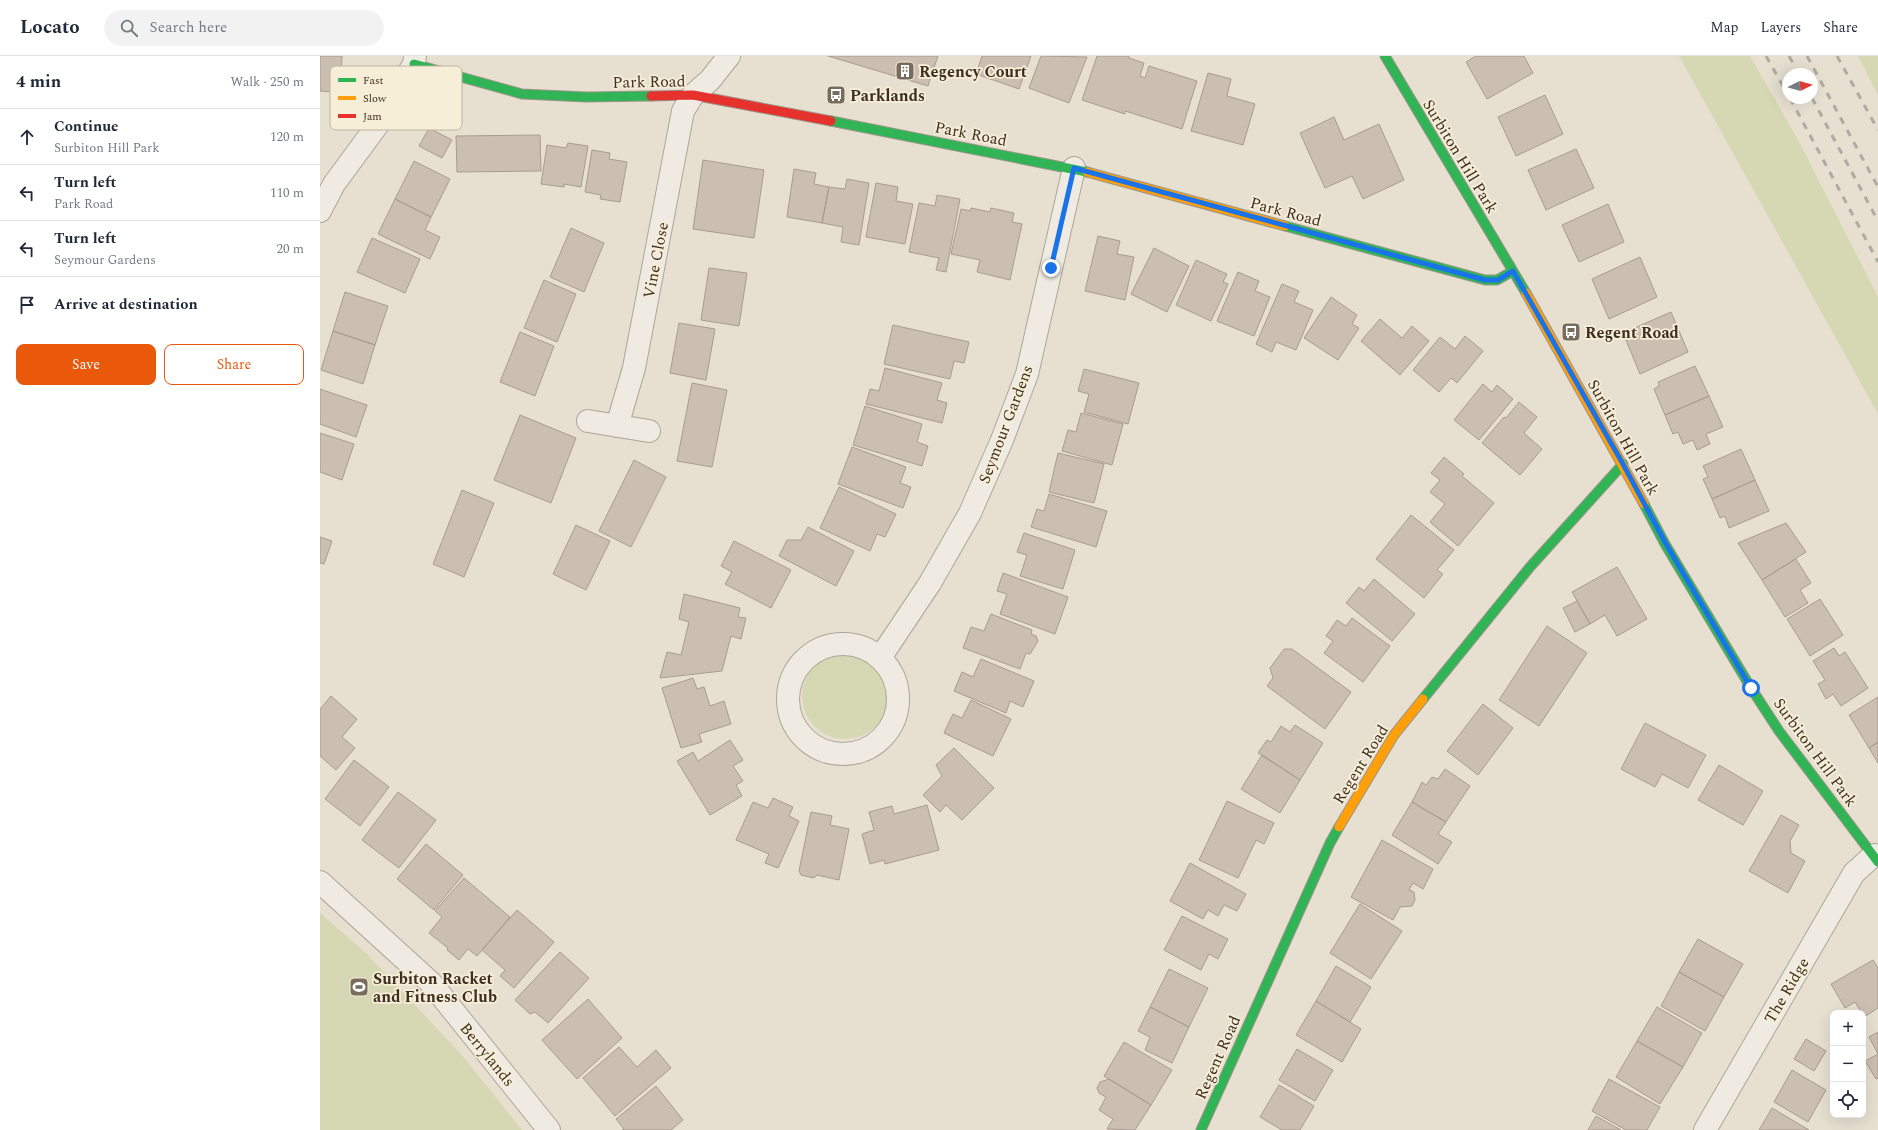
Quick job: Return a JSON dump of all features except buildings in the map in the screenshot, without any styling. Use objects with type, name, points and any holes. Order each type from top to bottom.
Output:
[{"type":"street","points":[[692,95],[710,80],[729,56]]},
{"type":"street","name":"Surbiton Hill Park","points":[[1385,56],[1513,271],[1623,464],[1666,544],[1751,688],[1779,731],[1876,858]]},
{"type":"street","name":"Park Road","points":[[414,60],[433,66]]},
{"type":"street","name":"Park Road","points":[[462,75],[522,94],[586,96],[692,95],[1074,168],[1478,278],[1498,280],[1513,271]]},
{"type":"street","name":"Vine Close","points":[[616,426],[634,368],[683,111],[692,95]]},
{"type":"street","points":[[320,211],[334,184],[374,130]]},
{"type":"street","name":"Seymour Gardens","points":[[880,658],[930,583],[970,513],[1002,440],[1027,374],[1074,168]]},
{"type":"street","points":[[588,421],[649,431]]},
{"type":"street","name":"Regent Road","points":[[1201,1130],[1330,843],[1371,770],[1394,735],[1530,568],[1623,464]]},
{"type":"street","points":[[838,643],[853,644],[868,649],[880,658],[890,671],[897,686],[898,702],[895,718],[887,732],[876,744],[861,751],[845,754],[829,753],[814,747],[802,737],[793,724],[788,710],[787,694],[791,679],[798,665],[809,654],[822,647],[838,643]]},
{"type":"street","name":"The Ridge","points":[[1705,1130],[1854,873],[1876,858]]},
{"type":"street","name":"Berrylands","points":[[320,882],[431,983],[549,1130]]},
{"type":"green space","points":[[1679,56],[1750,56],[1796,136],[1878,297],[1878,414]]},
{"type":"green space","points":[[1858,56],[1878,56],[1878,95]]},
{"type":"green space","points":[[845,653],[861,657],[875,666],[884,680],[888,696],[884,712],[875,726],[861,735],[845,739],[829,735],[815,726],[806,712],[802,696],[806,680],[815,666],[829,657]]},
{"type":"green space","name":"Surbiton Racket and Fitness Club","points":[[320,913],[366,953],[461,1054],[522,1130],[320,1130]]},
{"type":"railway","points":[[1766,56],[1782,84]]},
{"type":"railway","points":[[1789,56],[1796,68]]},
{"type":"railway","points":[[1807,56],[1878,187]]},
{"type":"railway","points":[[1837,56],[1878,130]]},
{"type":"railway","points":[[1793,104],[1878,262]]},
{"type":"railway","points":[[1815,104],[1878,221]]},
{"type":"traffic: fast","points":[[1385,56],[1526,293]]},
{"type":"traffic: fast","points":[[414,64],[421,66]]},
{"type":"traffic: fast","points":[[462,77],[522,94],[586,97],[651,96]]},
{"type":"traffic: fast","points":[[831,121],[1087,172]]},
{"type":"traffic: fast","points":[[1285,226],[1485,280],[1497,280],[1513,271]]},
{"type":"traffic: fast","points":[[1423,699],[1530,567],[1623,464]]},
{"type":"traffic: fast","points":[[1644,504],[1665,544],[1751,688],[1779,731],[1878,862]]},
{"type":"traffic: fast","points":[[1201,1130],[1330,843],[1339,827]]},
{"type":"traffic: slow","points":[[1087,172],[1285,226]]},
{"type":"traffic: slow","points":[[1526,293],[1644,504]]},
{"type":"traffic: slow","points":[[1339,827],[1394,735],[1423,699]]},
{"type":"traffic: jam","points":[[651,96],[693,95],[831,121]]},
{"type":"place","name":"Regency Court","points":[[905,71]]},
{"type":"place","name":"Parklands","points":[[836,95]]},
{"type":"place","name":"Regent Road","points":[[1571,332]]},
{"type":"place","name":"Surbiton Racket and Fitness Club","points":[[359,987]]},
{"type":"route","points":[[1051,268],[1074,168],[1451,272],[1485,280],[1498,280],[1513,271],[1623,464],[1666,544],[1751,688]]}]
